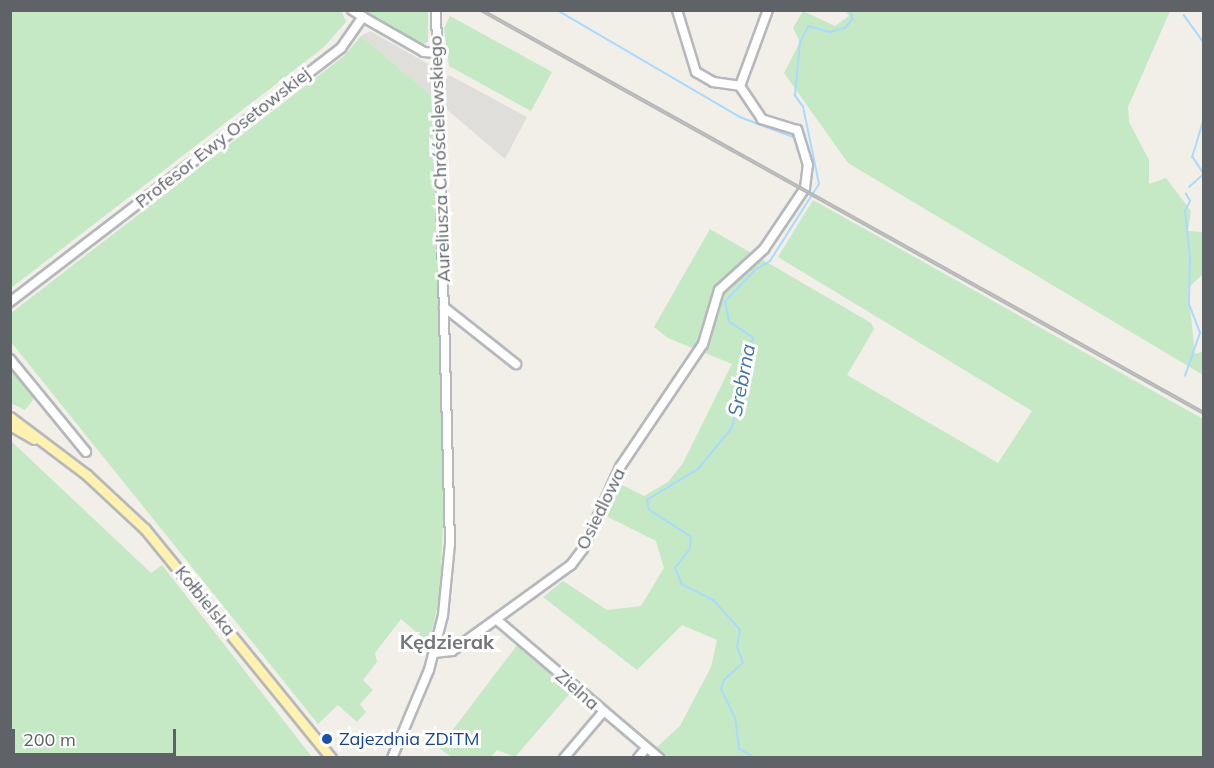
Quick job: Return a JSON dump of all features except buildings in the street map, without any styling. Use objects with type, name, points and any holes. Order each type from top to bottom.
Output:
[{"type":"main road","points":[[10,417],[64,457]]},
{"type":"main road","points":[[10,425],[64,457]]},
{"type":"main road","name":"Kołbielska","points":[[64,457],[149,534],[331,758]]},
{"type":"street","points":[[352,10],[422,51],[436,53]]},
{"type":"street","name":"Aureliusza Chróścielewskiego","points":[[392,758],[420,700],[434,652],[447,579],[450,520],[436,10]]},
{"type":"street","points":[[677,10],[696,72],[713,82],[740,86],[768,10]]},
{"type":"street","name":"Profesor Ewy Osetowskiej","points":[[10,302],[341,48],[363,17]]},
{"type":"street","name":"Osiedlowa","points":[[434,652],[450,652],[497,620],[551,582],[583,549],[620,467],[703,344],[719,290],[764,249],[807,184],[808,165],[797,130],[757,113],[740,86]]},
{"type":"street","name":"Aureliusza Chróścielewskiego","points":[[444,307],[516,364]]},
{"type":"street","points":[[10,359],[86,452]]},
{"type":"street","name":"Zielna","points":[[497,620],[659,758]]},
{"type":"street","points":[[564,758],[603,712]]},
{"type":"street","points":[[638,758],[646,748]]},
{"type":"shaded area","points":[[370,31],[430,65],[433,97],[361,36]]},
{"type":"shaded area","points":[[449,75],[527,117],[505,159],[444,107],[444,81]]},
{"type":"green space","points":[[11,10],[341,10],[346,22],[324,47],[11,288]]},
{"type":"green space","points":[[845,10],[1170,11],[1128,107],[1129,122],[1149,160],[1149,184],[1166,178],[1191,211],[1188,231],[1203,232],[1203,274],[1188,288],[1195,354],[1203,351],[1203,375],[848,163],[784,73],[800,42],[793,28],[803,11],[835,26],[849,16]]},
{"type":"green space","points":[[365,11],[428,11],[428,42],[423,44]]},
{"type":"green space","points":[[450,16],[552,72],[531,111],[449,66],[444,28]]},
{"type":"green space","points":[[361,36],[433,97],[444,500],[440,595],[429,643],[401,619],[375,653],[377,662],[363,680],[373,690],[360,704],[366,712],[357,722],[338,705],[318,724],[11,342],[11,313],[344,56]]},
{"type":"green space","points":[[813,200],[1203,419],[1203,757],[646,757],[680,726],[711,667],[717,640],[682,625],[637,670],[543,597],[563,581],[607,610],[641,606],[664,568],[656,541],[604,515],[618,483],[644,496],[668,482],[683,463],[732,364],[668,338],[654,327],[710,229],[871,323],[874,329],[847,375],[998,463],[1032,411],[778,257]]},
{"type":"green space","points":[[10,364],[36,396],[25,410],[11,403]]},
{"type":"green space","points":[[10,440],[151,573],[162,565],[312,757],[11,757]]},
{"type":"green space","points":[[518,644],[573,690],[515,757],[497,750],[491,757],[451,757],[439,748]]},
{"type":"waterway","points":[[557,10],[740,117],[796,138]]},
{"type":"waterway","name":"Srebrna","points":[[755,758],[739,749],[735,718],[721,689],[724,680],[743,663],[737,647],[740,630],[714,601],[682,585],[675,568],[690,549],[691,537],[649,510],[647,500],[698,469],[732,428],[753,338],[729,322],[725,302],[754,271],[770,261],[819,184],[803,107],[795,96],[800,42],[809,26],[830,32],[845,28],[852,20],[851,10]]},
{"type":"waterway","points":[[1184,15],[1204,43]]},
{"type":"waterway","points":[[1204,120],[1193,157],[1204,174]]},
{"type":"waterway","points":[[1189,187],[1203,175]]},
{"type":"waterway","points":[[1185,376],[1200,333],[1189,304],[1190,258],[1185,211],[1190,201],[1186,194]]},
{"type":"railway","points":[[481,10],[1204,413]]},
{"type":"place","name":"Zajezdnia ZDiTM","points":[[327,739]]},
{"type":"district","name":"Kędzierak","points":[[447,641]]}]
